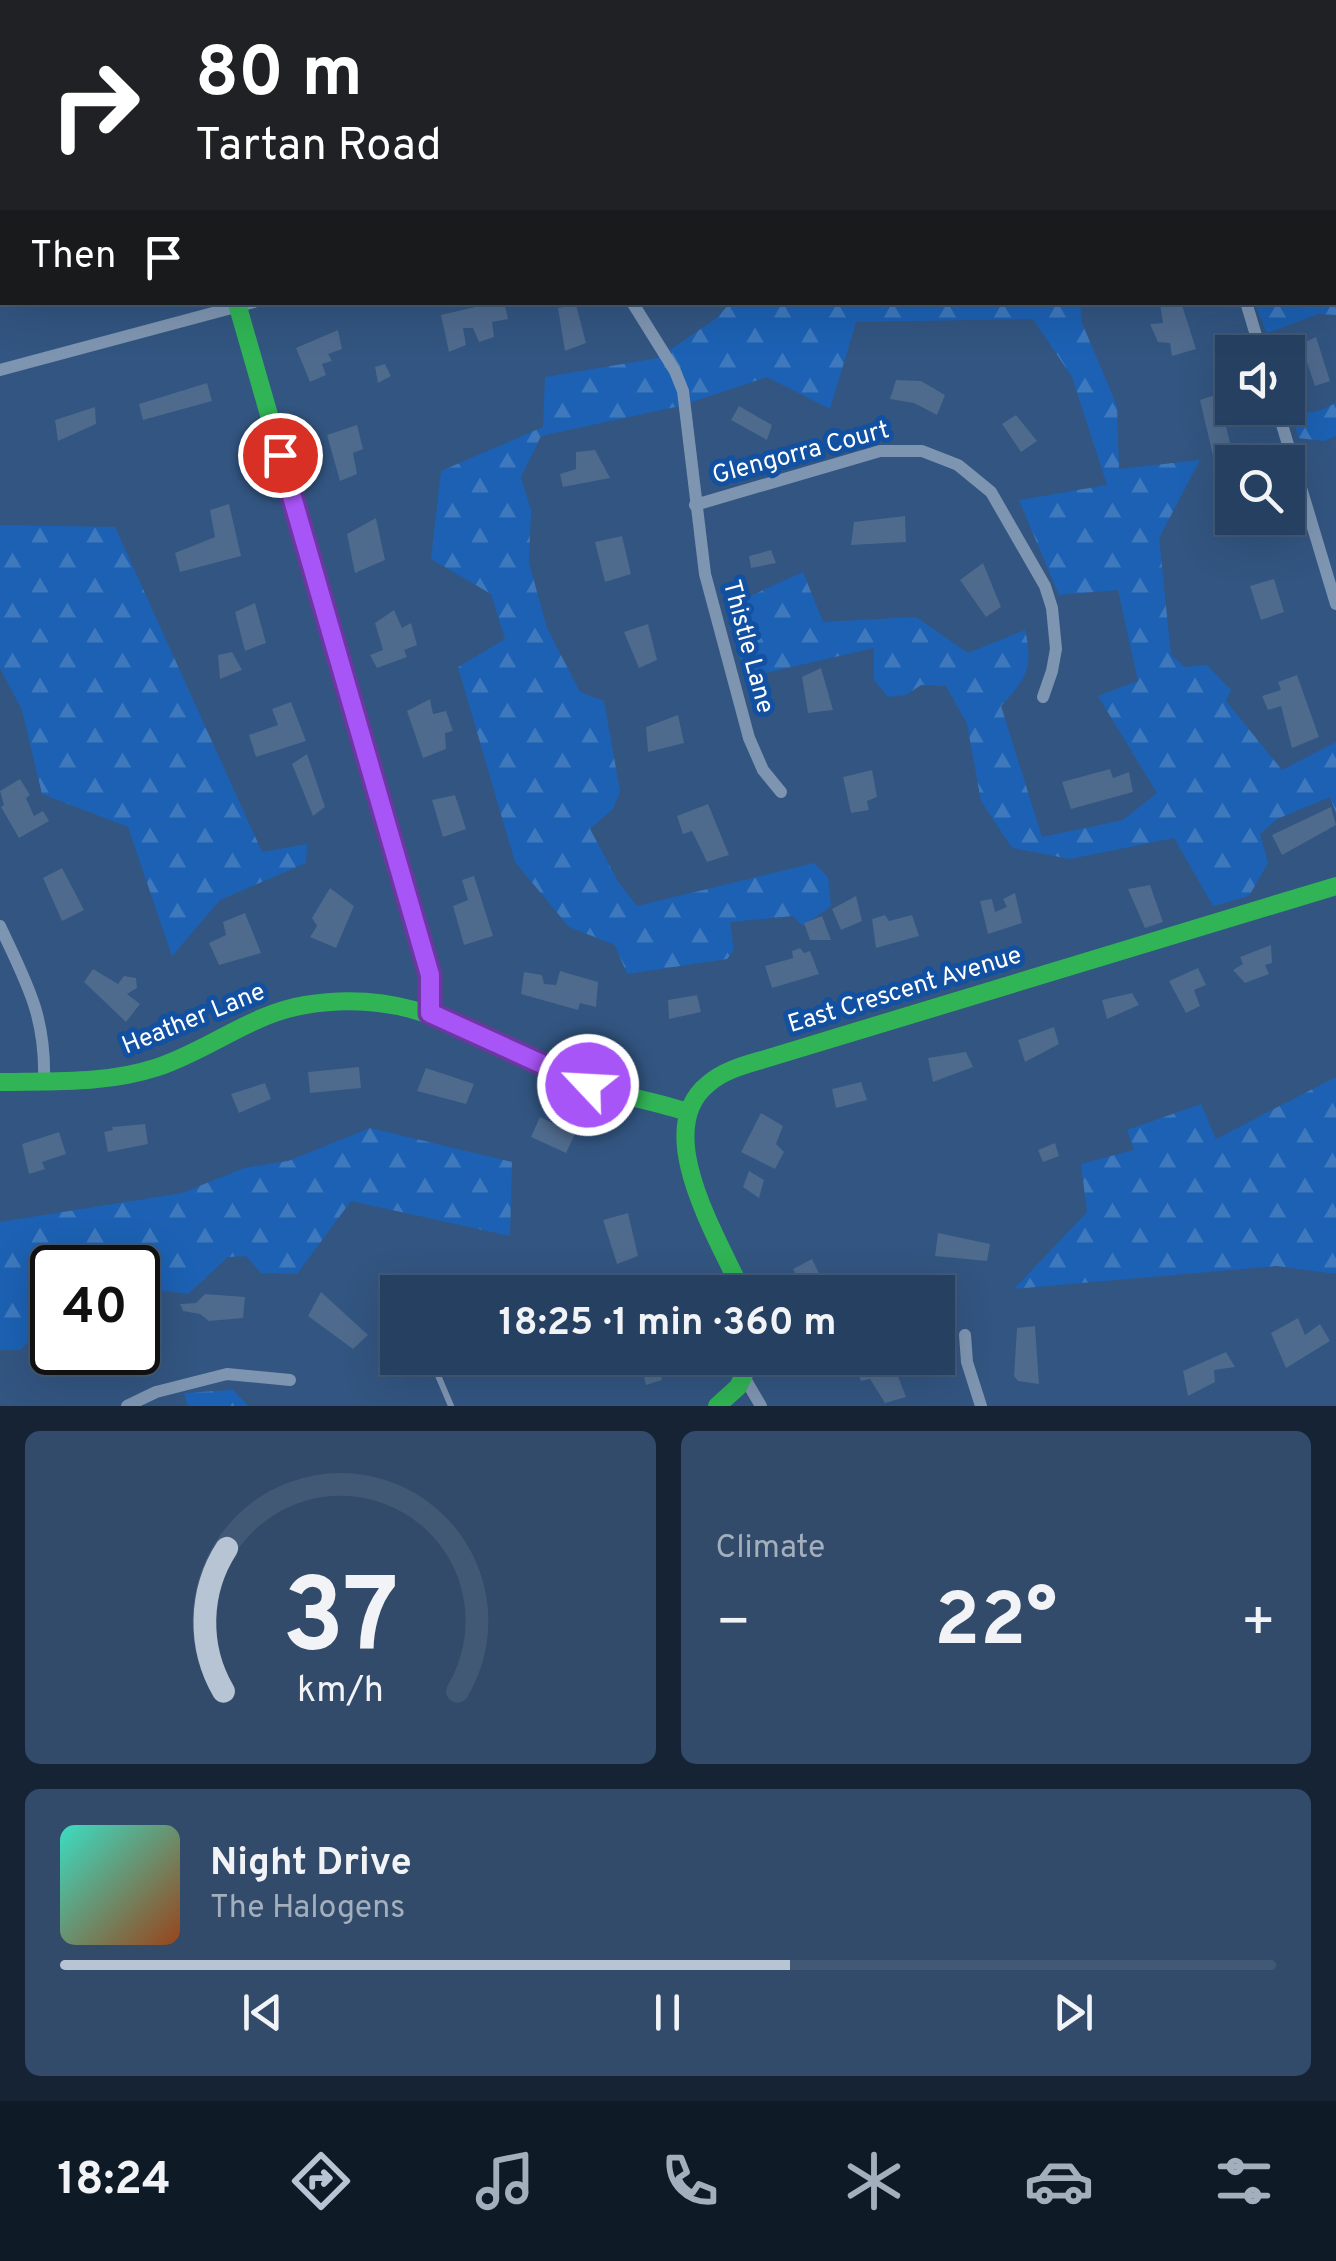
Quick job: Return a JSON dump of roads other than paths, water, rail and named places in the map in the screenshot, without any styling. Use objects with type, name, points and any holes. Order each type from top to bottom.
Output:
[{"type":"street","points":[[0,370],[246,305],[430,975],[430,1013]]},
{"type":"street","name":"Glengorra Court","points":[[634,305],[676,372],[686,402],[695,505],[880,451],[922,451],[958,464],[991,492],[1045,586],[1052,608],[1056,648],[1042,698]]},
{"type":"street","points":[[1247,305],[1257,335]]},
{"type":"street","points":[[1282,425],[1336,604]]},
{"type":"street","name":"Thistle Lane","points":[[695,505],[704,574],[748,738],[762,770],[782,792]]},
{"type":"street","name":"East Crescent Avenue","points":[[687,1112],[700,1090],[714,1079],[765,1059],[1336,886]]},
{"type":"street","points":[[0,926],[37,1007],[45,1045],[44,1082]]},
{"type":"street","name":"Heather Lane","points":[[0,1082],[99,1080],[132,1075],[186,1056],[262,1016],[291,1008],[352,1002],[430,1013],[588,1085],[687,1112]]},
{"type":"street","points":[[687,1112],[687,1156],[735,1275]]},
{"type":"street","points":[[965,1335],[968,1362],[981,1406]]},
{"type":"street","points":[[127,1406],[156,1392],[227,1374],[290,1380]]},
{"type":"street","points":[[717,1406],[744,1377],[761,1406]]},
{"type":"lane","points":[[439,1375],[452,1406]]}]
